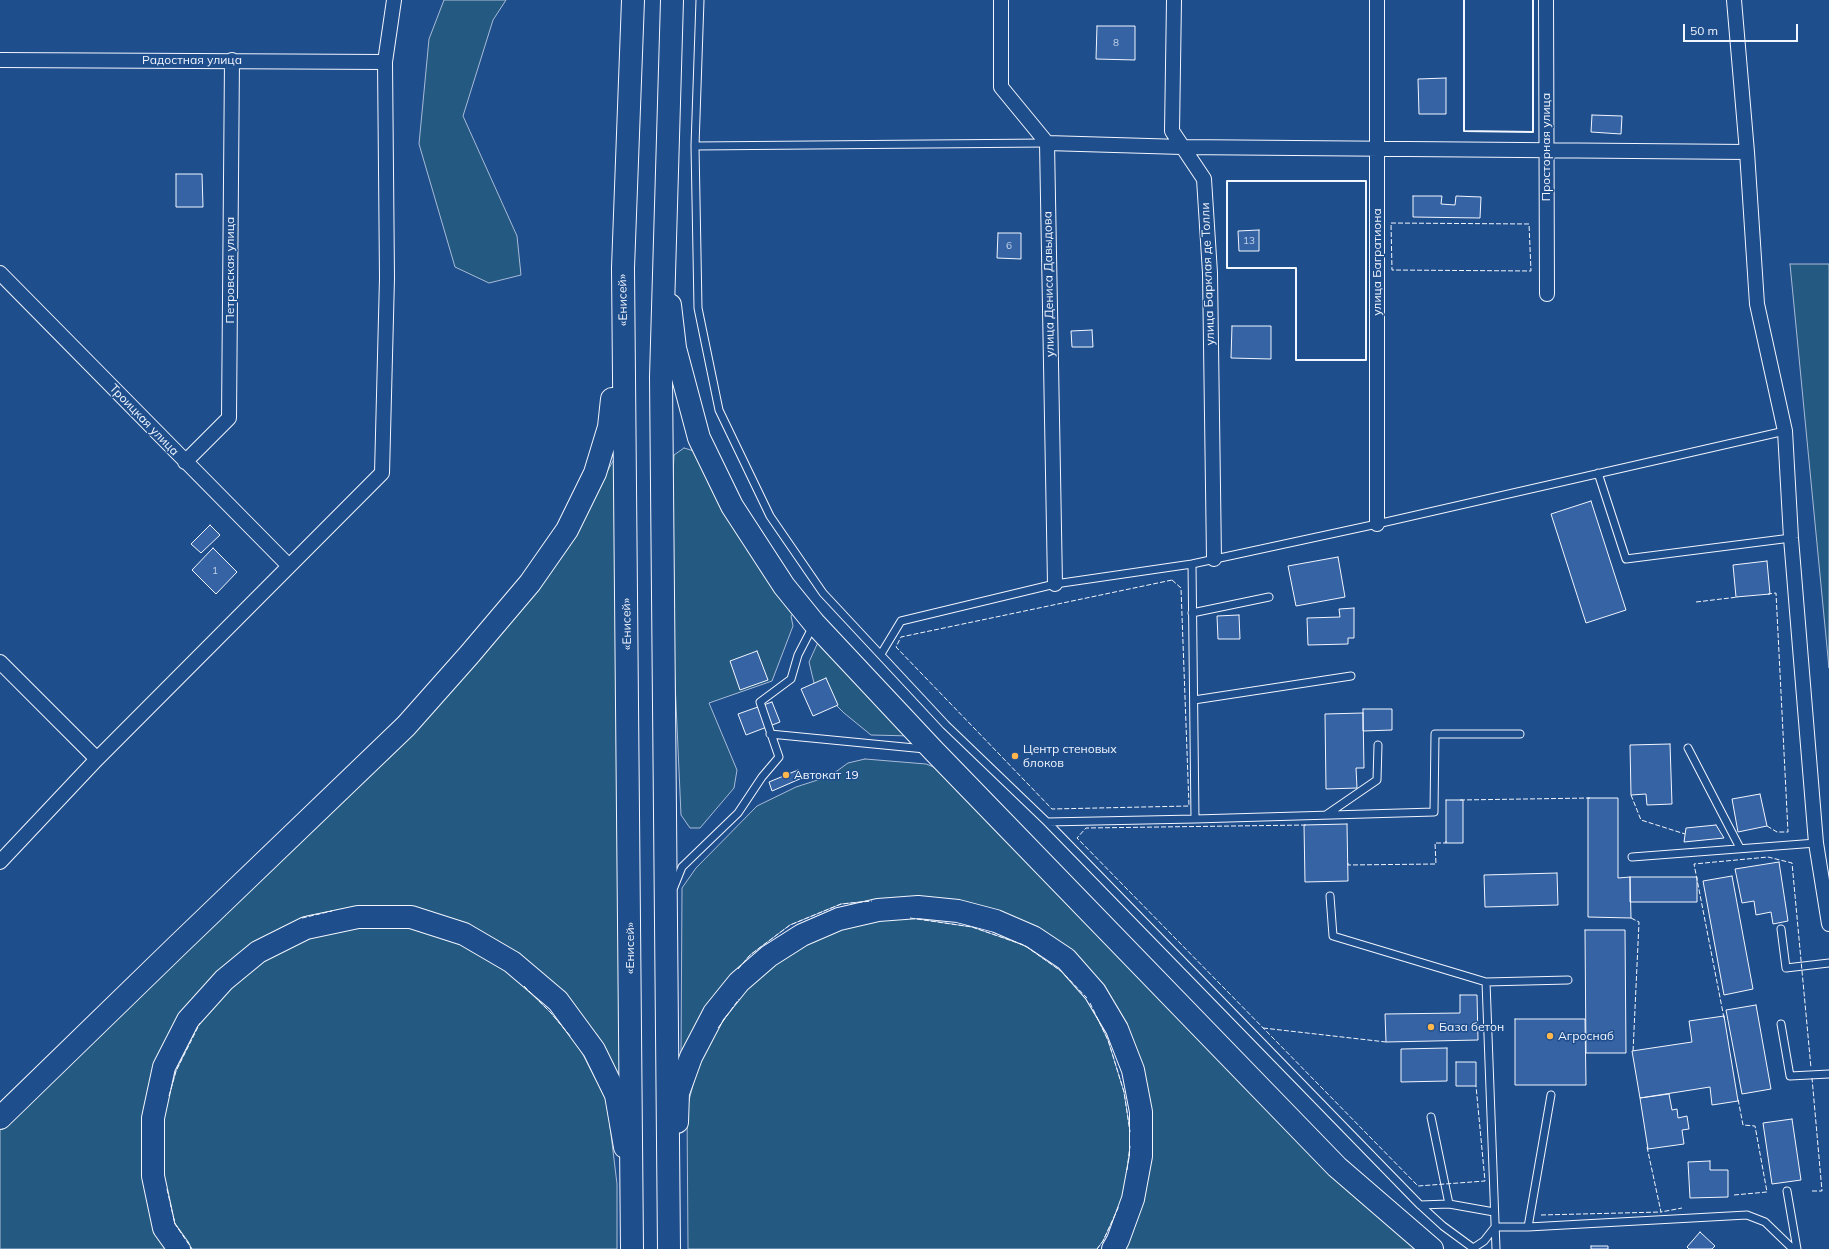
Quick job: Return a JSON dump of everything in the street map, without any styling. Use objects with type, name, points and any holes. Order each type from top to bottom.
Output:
[{"type":"main road","name":"«Енисей»","points":[[632,0],[623,268],[632,1249]]},
{"type":"main road","points":[[669,1248],[661,376],[663,250],[672,0]]},
{"type":"main road","points":[[663,250],[675,348],[699,438],[732,506],[784,586],[814,623],[933,750],[1337,1167],[1432,1249]]},
{"type":"main road","points":[[0,1118],[172,950],[406,726],[530,583],[567,530],[595,473],[609,427],[623,268]]},
{"type":"main road","points":[[669,1248],[678,1093],[691,1058],[714,1013],[739,982],[769,956],[802,935],[839,919],[878,910],[918,907],[958,911],[996,921],[1033,937],[1066,959],[1095,992],[1117,1029],[1133,1070],[1141,1112],[1141,1156],[1133,1199],[1118,1240],[1113,1249]]},
{"type":"main road","points":[[179,1249],[164,1228],[153,1176],[153,1118],[164,1068],[188,1020],[224,980],[258,952],[306,928],[358,917],[411,917],[464,934],[512,962],[558,1001],[594,1050],[616,1096],[631,1183]]},
{"type":"street","points":[[0,862],[97,759],[382,473],[387,278],[385,62],[394,0]]},
{"type":"street","points":[[1001,0],[1001,87],[1046,143],[1182,147],[1747,152]]},
{"type":"street","name":"улица Барклая де Толли","points":[[1174,0],[1172,131],[1204,179],[1210,273],[1214,559]]},
{"type":"street","name":"улица Багратиона","points":[[1377,0],[1377,524]]},
{"type":"street","name":"Просторная улица","points":[[1546,0],[1547,294]]},
{"type":"street","points":[[1734,0],[1747,152],[1757,304],[1785,431],[1791,538],[1816,843],[1829,924]]},
{"type":"street","name":"Радостная улица","points":[[0,60],[232,60],[385,62]]},
{"type":"street","name":"Петровская улица","points":[[185,462],[229,418],[232,60]]},
{"type":"street","name":"улица Дениса Давыдова","points":[[1046,143],[1055,584]]},
{"type":"street","name":"Троицкая улица","points":[[0,272],[185,462],[289,566]]},
{"type":"street","points":[[0,662],[97,759]]},
{"type":"lane","points":[[700,0],[695,146],[698,308],[719,410],[770,516],[823,593],[946,726],[1047,822],[1420,1205],[1443,1226],[1473,1249],[1484,1241],[1495,1227]]},
{"type":"lane","points":[[695,146],[1046,143]]},
{"type":"lane","points":[[880,654],[901,621],[1055,584],[1192,564],[1377,524],[1785,431]]},
{"type":"lane","points":[[1598,473],[1626,559],[1791,538]]},
{"type":"lane","points":[[1192,564],[1195,819]]},
{"type":"lane","points":[[1192,613],[1269,597]]},
{"type":"lane","points":[[666,922],[674,884],[682,867],[738,814],[762,777],[779,757],[760,702],[791,679],[798,654],[814,623]]},
{"type":"lane","points":[[1194,700],[1351,676]]},
{"type":"lane","points":[[770,734],[933,750]]},
{"type":"lane","points":[[1047,822],[1434,812],[1435,734],[1520,734]]},
{"type":"lane","points":[[1326,815],[1377,780],[1378,745]]},
{"type":"lane","points":[[1688,748],[1740,848]]},
{"type":"lane","points":[[1632,857],[1816,843]]},
{"type":"lane","points":[[1330,896],[1333,936],[1486,982],[1568,980]]},
{"type":"lane","points":[[1781,929],[1786,968],[1829,963]]},
{"type":"lane","points":[[1486,982],[1496,1249]]},
{"type":"lane","points":[[1780,1024],[1790,1076],[1829,1074]]},
{"type":"lane","points":[[1528,1227],[1551,1095]]},
{"type":"lane","points":[[1431,1117],[1449,1204]]},
{"type":"lane","points":[[1787,1191],[1797,1249]]},
{"type":"lane","points":[[1420,1205],[1449,1204],[1494,1212]]},
{"type":"lane","points":[[1495,1227],[1528,1227],[1747,1215],[1765,1222],[1793,1249]]},
{"type":"shaded area","points":[[444,0],[506,0],[493,20],[463,116],[517,236],[521,275],[489,283],[455,267],[419,144],[429,39]]},
{"type":"shaded area","points":[[1790,264],[1829,264],[1829,668]]},
{"type":"shaded area","points":[[684,448],[694,451],[795,611],[791,616],[793,626],[772,681],[709,703],[737,770],[734,788],[700,828],[690,828],[681,815],[669,548],[674,455]]},
{"type":"shaded area","points":[[618,452],[621,1088],[598,1036],[567,999],[519,954],[358,906],[307,916],[251,945],[216,976],[144,1118],[142,1174],[157,1231],[170,1249],[0,1249],[0,1127],[179,952],[573,533]]},
{"type":"shaded area","points":[[819,640],[912,736],[871,735],[844,713],[814,683],[809,662]]},
{"type":"shaded area","points":[[865,759],[926,764],[944,771],[1418,1249],[1124,1249],[1152,1141],[1075,956],[898,898],[841,904],[790,925],[750,955],[705,1009],[681,1057],[682,888],[696,868],[757,806],[796,787],[830,776],[848,763]]},
{"type":"shaded area","points":[[899,916],[972,927],[1024,945],[1061,971],[1088,999],[1108,1040],[1124,1092],[1131,1137],[1125,1194],[1103,1241],[1097,1249],[688,1249],[687,1108],[699,1062],[718,1028],[761,969],[802,938]]},
{"type":"shaded area","points":[[358,925],[413,928],[460,942],[507,970],[551,1013],[578,1045],[607,1101],[617,1184],[617,1249],[192,1249],[175,1224],[163,1175],[162,1119],[176,1071],[199,1023],[230,986],[268,957],[307,935]]},
{"type":"building","points":[[1097,26],[1135,26],[1135,60],[1096,59]]},
{"type":"building","points":[[1446,78],[1446,114],[1419,114],[1418,79]]},
{"type":"building","points":[[1592,115],[1622,116],[1621,134],[1591,132]]},
{"type":"building","points":[[176,174],[202,174],[203,207],[176,207]]},
{"type":"building","points":[[1413,196],[1442,196],[1441,204],[1455,205],[1456,196],[1481,197],[1480,218],[1413,217]]},
{"type":"building","points":[[1259,230],[1259,251],[1239,251],[1238,231]]},
{"type":"building","points":[[998,233],[1021,233],[1021,259],[997,258]]},
{"type":"building","points":[[1232,326],[1271,326],[1271,359],[1231,358]]},
{"type":"building","points":[[1092,330],[1093,347],[1072,347],[1071,331]]},
{"type":"building","points":[[1591,501],[1626,610],[1586,623],[1551,514]]},
{"type":"building","points":[[210,525],[220,535],[201,553],[191,544]]},
{"type":"building","points":[[213,548],[237,572],[216,594],[192,570]]},
{"type":"building","points":[[1338,557],[1345,597],[1296,606],[1288,566]]},
{"type":"building","points":[[1767,561],[1770,594],[1736,597],[1733,565]]},
{"type":"building","points":[[1354,608],[1354,638],[1348,638],[1348,644],[1308,645],[1307,618],[1340,617],[1339,609]]},
{"type":"building","points":[[1239,615],[1240,639],[1218,639],[1217,616]]},
{"type":"building","points":[[757,651],[768,680],[740,690],[730,661]]},
{"type":"building","points":[[826,678],[838,705],[813,716],[801,689]]},
{"type":"building","points":[[772,702],[780,722],[746,735],[738,714]]},
{"type":"building","points":[[1363,709],[1392,709],[1392,730],[1363,731]]},
{"type":"building","points":[[1363,713],[1364,768],[1356,768],[1357,788],[1326,789],[1325,714]]},
{"type":"building","points":[[1670,744],[1672,804],[1647,805],[1646,794],[1631,795],[1630,745]]},
{"type":"building","points":[[798,770],[802,778],[772,791],[769,782]]},
{"type":"building","points":[[1760,794],[1767,826],[1738,832],[1732,799]]},
{"type":"building","points":[[1588,798],[1618,798],[1618,878],[1630,877],[1631,918],[1588,917]]},
{"type":"building","points":[[1446,800],[1463,800],[1463,843],[1446,843]]},
{"type":"building","points":[[1347,824],[1348,881],[1305,882],[1304,825]]},
{"type":"building","points":[[1716,825],[1724,838],[1684,842],[1686,828]]},
{"type":"building","points":[[1779,862],[1788,921],[1773,924],[1771,912],[1756,915],[1754,901],[1742,903],[1735,869]]},
{"type":"building","points":[[1557,873],[1558,905],[1485,907],[1484,875]]},
{"type":"building","points":[[1732,876],[1753,989],[1724,995],[1703,881]]},
{"type":"building","points":[[1630,877],[1697,877],[1697,902],[1630,902]]},
{"type":"building","points":[[1585,930],[1625,930],[1626,1053],[1586,1053]]},
{"type":"building","name":"База бетон","points":[[1460,995],[1477,995],[1478,1040],[1386,1042],[1385,1014],[1460,1013]]},
{"type":"building","points":[[1756,1005],[1771,1089],[1742,1094],[1726,1010]]},
{"type":"building","points":[[1724,1016],[1738,1101],[1712,1105],[1710,1087],[1640,1098],[1632,1051],[1692,1042],[1689,1021]]},
{"type":"building","name":"Агроснаб","points":[[1515,1019],[1585,1019],[1586,1085],[1515,1085]]},
{"type":"building","points":[[1447,1048],[1447,1081],[1401,1082],[1401,1049]]},
{"type":"building","points":[[1456,1062],[1476,1062],[1476,1086],[1456,1086]]},
{"type":"building","points":[[1669,1094],[1672,1110],[1677,1109],[1678,1118],[1687,1116],[1689,1129],[1682,1130],[1684,1144],[1648,1149],[1640,1098]]},
{"type":"building","points":[[1792,1119],[1801,1180],[1772,1184],[1763,1123]]},
{"type":"building","points":[[1710,1161],[1710,1170],[1728,1170],[1728,1197],[1690,1198],[1688,1162]]},
{"type":"building","points":[[1700,1232],[1715,1246],[1712,1249],[1689,1249],[1687,1247]]},
{"type":"building","points":[[1591,1246],[1608,1246],[1608,1249],[1591,1249]]},
{"type":"fence","points":[[1391,223],[1529,224],[1531,271],[1392,270],[1391,223]]},
{"type":"fence","points":[[1172,580],[1181,588],[1189,806],[1052,809],[896,647],[901,637],[1172,580]]},
{"type":"fence","points":[[1767,826],[1777,832],[1788,832],[1776,593],[1768,594]]},
{"type":"fence","points":[[1696,602],[1738,597]]},
{"type":"fence","points":[[1631,795],[1641,820],[1685,834]]},
{"type":"fence","points":[[1460,800],[1590,798]]},
{"type":"fence","points":[[1306,825],[1086,828],[1077,838],[1418,1186],[1485,1181],[1476,1086]]},
{"type":"fence","points":[[1348,863],[1348,865],[1436,864],[1435,843],[1446,843],[1446,840]]},
{"type":"fence","points":[[1724,1018],[1694,864],[1768,857],[1792,863],[1811,1068]]},
{"type":"fence","points":[[738,969],[750,955],[790,925],[841,904],[872,901]]},
{"type":"fence","points":[[302,918],[332,911]]},
{"type":"fence","points":[[910,918],[972,927],[1024,945],[1061,971],[1087,998]]},
{"type":"fence","points":[[1631,918],[1639,922],[1633,1052]]},
{"type":"fence","points":[[524,986],[551,1013],[571,1037]]},
{"type":"fence","points":[[718,1028],[739,999]]},
{"type":"fence","points":[[1090,1003],[1108,1040],[1124,1092],[1130,1132]]},
{"type":"fence","points":[[169,1096],[176,1071],[200,1023]]},
{"type":"fence","points":[[1263,1028],[1386,1042]]},
{"type":"fence","points":[[1812,1078],[1822,1191],[1812,1191]]},
{"type":"fence","points":[[1734,1195],[1767,1192],[1755,1126],[1743,1125],[1738,1099]]},
{"type":"fence","points":[[1127,1170],[1130,1146]]},
{"type":"fence","points":[[1647,1147],[1661,1212],[1682,1208]]},
{"type":"fence","points":[[167,1189],[175,1224],[192,1249]]},
{"type":"fence","points":[[1097,1249],[1103,1241],[1119,1206]]},
{"type":"fence","points":[[1541,1215],[1661,1212]]},
{"type":"wall","points":[[1464,0],[1464,131],[1533,132],[1533,0]]},
{"type":"wall","points":[[1227,181],[1366,181],[1366,360],[1296,360],[1296,268],[1227,268],[1227,181]]},
{"type":"place","name":"Центр стеновых блоков","points":[[1015,756]]},
{"type":"place","name":"Автокат 19","points":[[786,775]]},
{"type":"place","name":"База бетон","points":[[1431,1027]]},
{"type":"place","name":"Агроснаб","points":[[1550,1036]]}]
